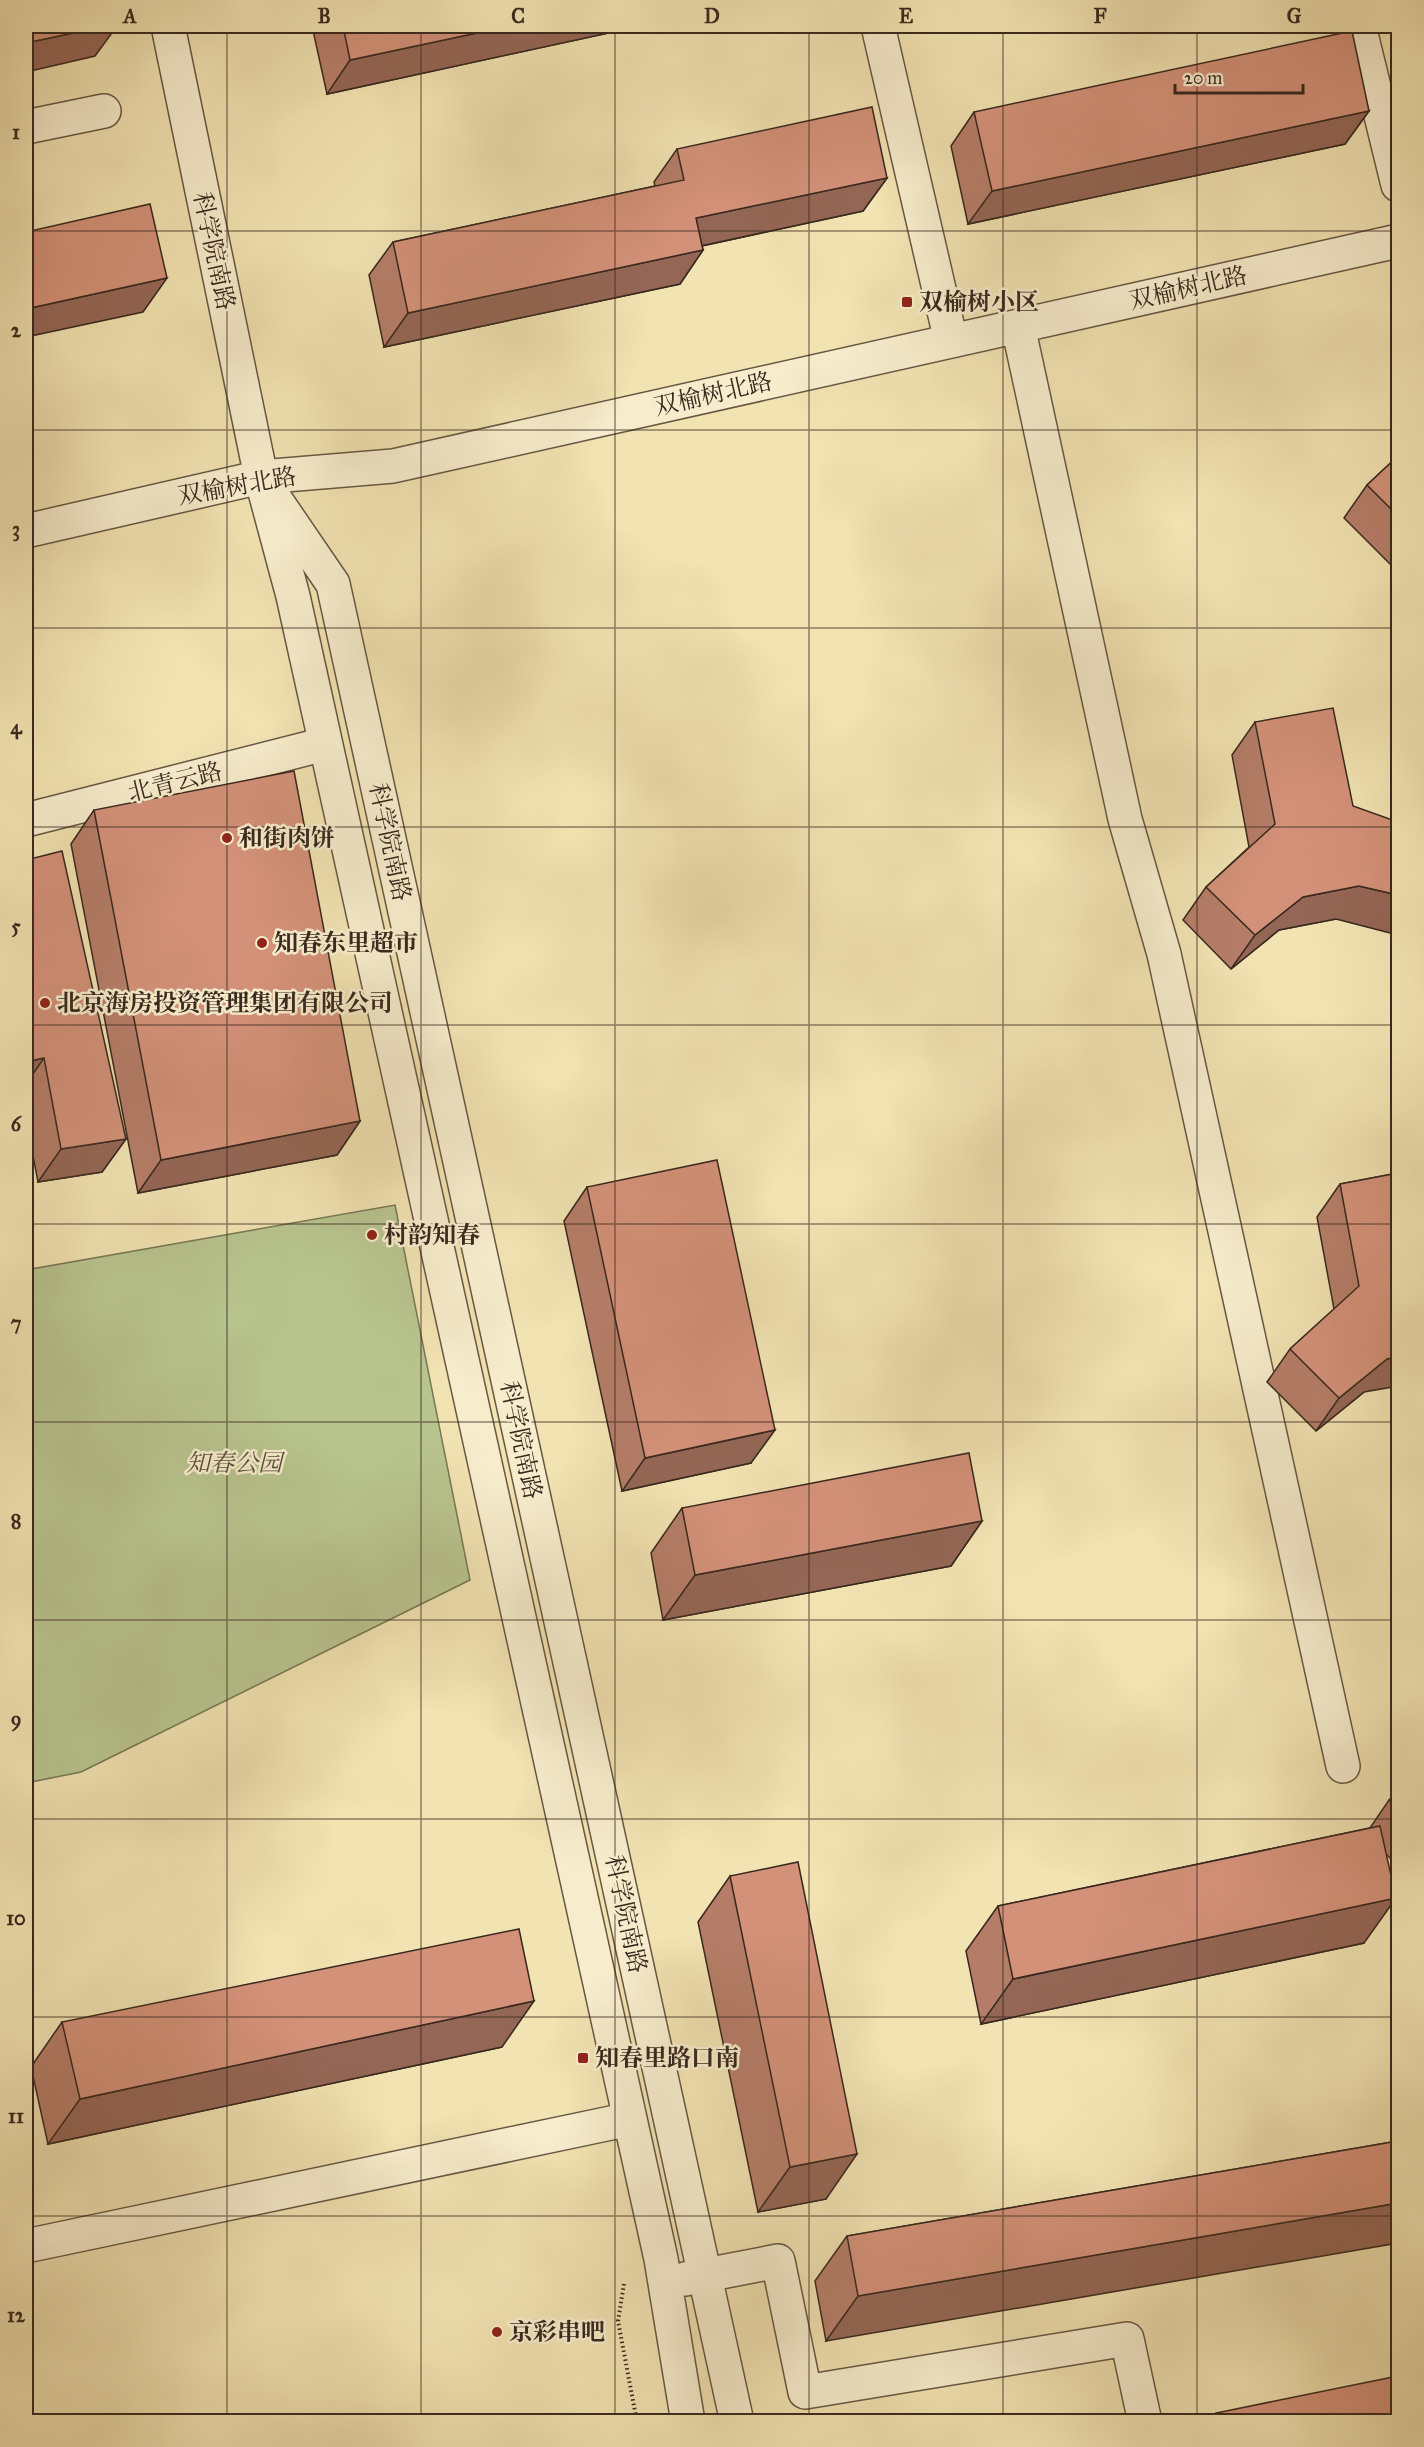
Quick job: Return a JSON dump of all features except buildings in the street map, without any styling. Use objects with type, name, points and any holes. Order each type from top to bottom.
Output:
[{"type":"street","name":"科学院南路","points":[[168,26],[261,477],[292,596],[661,2259],[688,2421]]},
{"type":"street","points":[[878,26],[951,341]]},
{"type":"street","points":[[1359,26],[1398,185]]},
{"type":"street","points":[[26,127],[104,111]]},
{"type":"street","name":"双榆树北路","points":[[26,531],[261,477],[393,465],[1398,241]]},
{"type":"street","points":[[1018,326],[1125,819],[1164,954],[1343,1766]]},
{"type":"street","name":"科学院南路","points":[[261,477],[333,584],[737,2421]]},
{"type":"street","name":"北青云路","points":[[26,820],[325,744]]},
{"type":"street","points":[[26,2246],[630,2120]]},
{"type":"street","points":[[665,2283],[778,2261],[805,2392],[1127,2339],[1145,2421]]},
{"type":"green space","name":"知春公园","points":[[395,1205],[470,1580],[81,1772],[26,1783],[26,1270]]},
{"type":"place","name":"双榆树小区","points":[[907,302]]},
{"type":"place","name":"和街肉饼","points":[[227,838]]},
{"type":"place","name":"知春东里超市","points":[[262,943]]},
{"type":"place","name":"北京海房投资管理集团有限公司","points":[[45,1003]]},
{"type":"place","name":"村韵知春","points":[[372,1235]]},
{"type":"place","name":"知春里路口南","points":[[583,2058]]},
{"type":"place","name":"京彩串吧","points":[[497,2332]]}]
